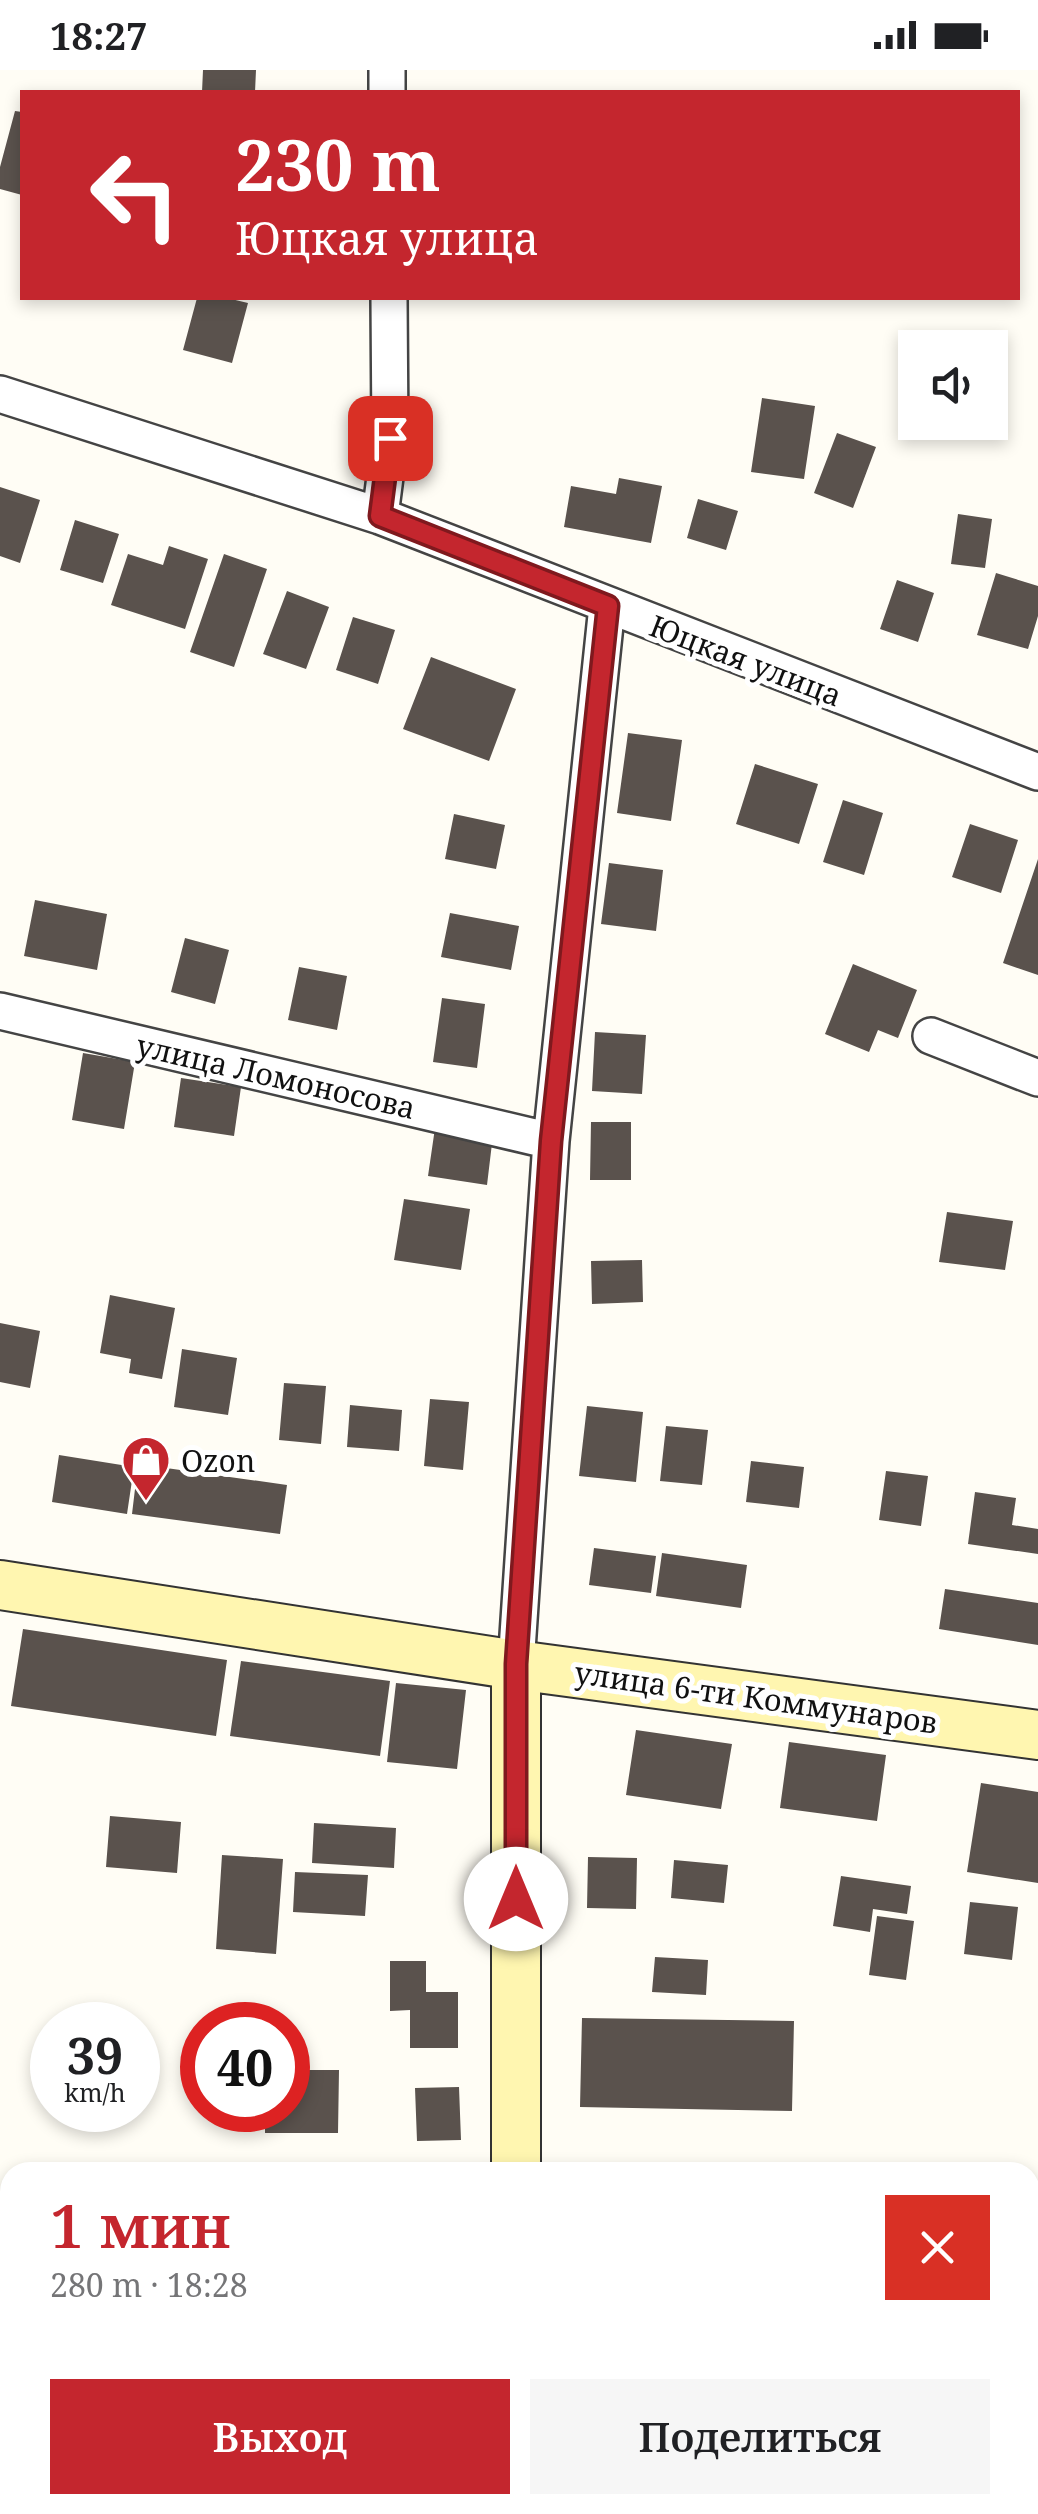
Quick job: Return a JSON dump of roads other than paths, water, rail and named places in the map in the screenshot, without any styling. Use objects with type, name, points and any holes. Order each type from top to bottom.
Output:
[{"type":"main road","name":"улица 6-ти Коммунаров","points":[[0,1585],[516,1664],[1038,1735]]},
{"type":"main road","points":[[516,1664],[516,2162]]},
{"type":"street","points":[[380,516],[390,438],[389,300]]},
{"type":"street","name":"Юцкая улица","points":[[0,394],[380,516],[1038,772]]},
{"type":"street","points":[[516,1664],[551,1141],[608,606]]},
{"type":"street","name":"улица Ломоносова","points":[[0,1011],[551,1141]]},
{"type":"street","points":[[931,1036],[1038,1078]]},
{"type":"place","name":"Ozon","points":[[146,1502]]}]
